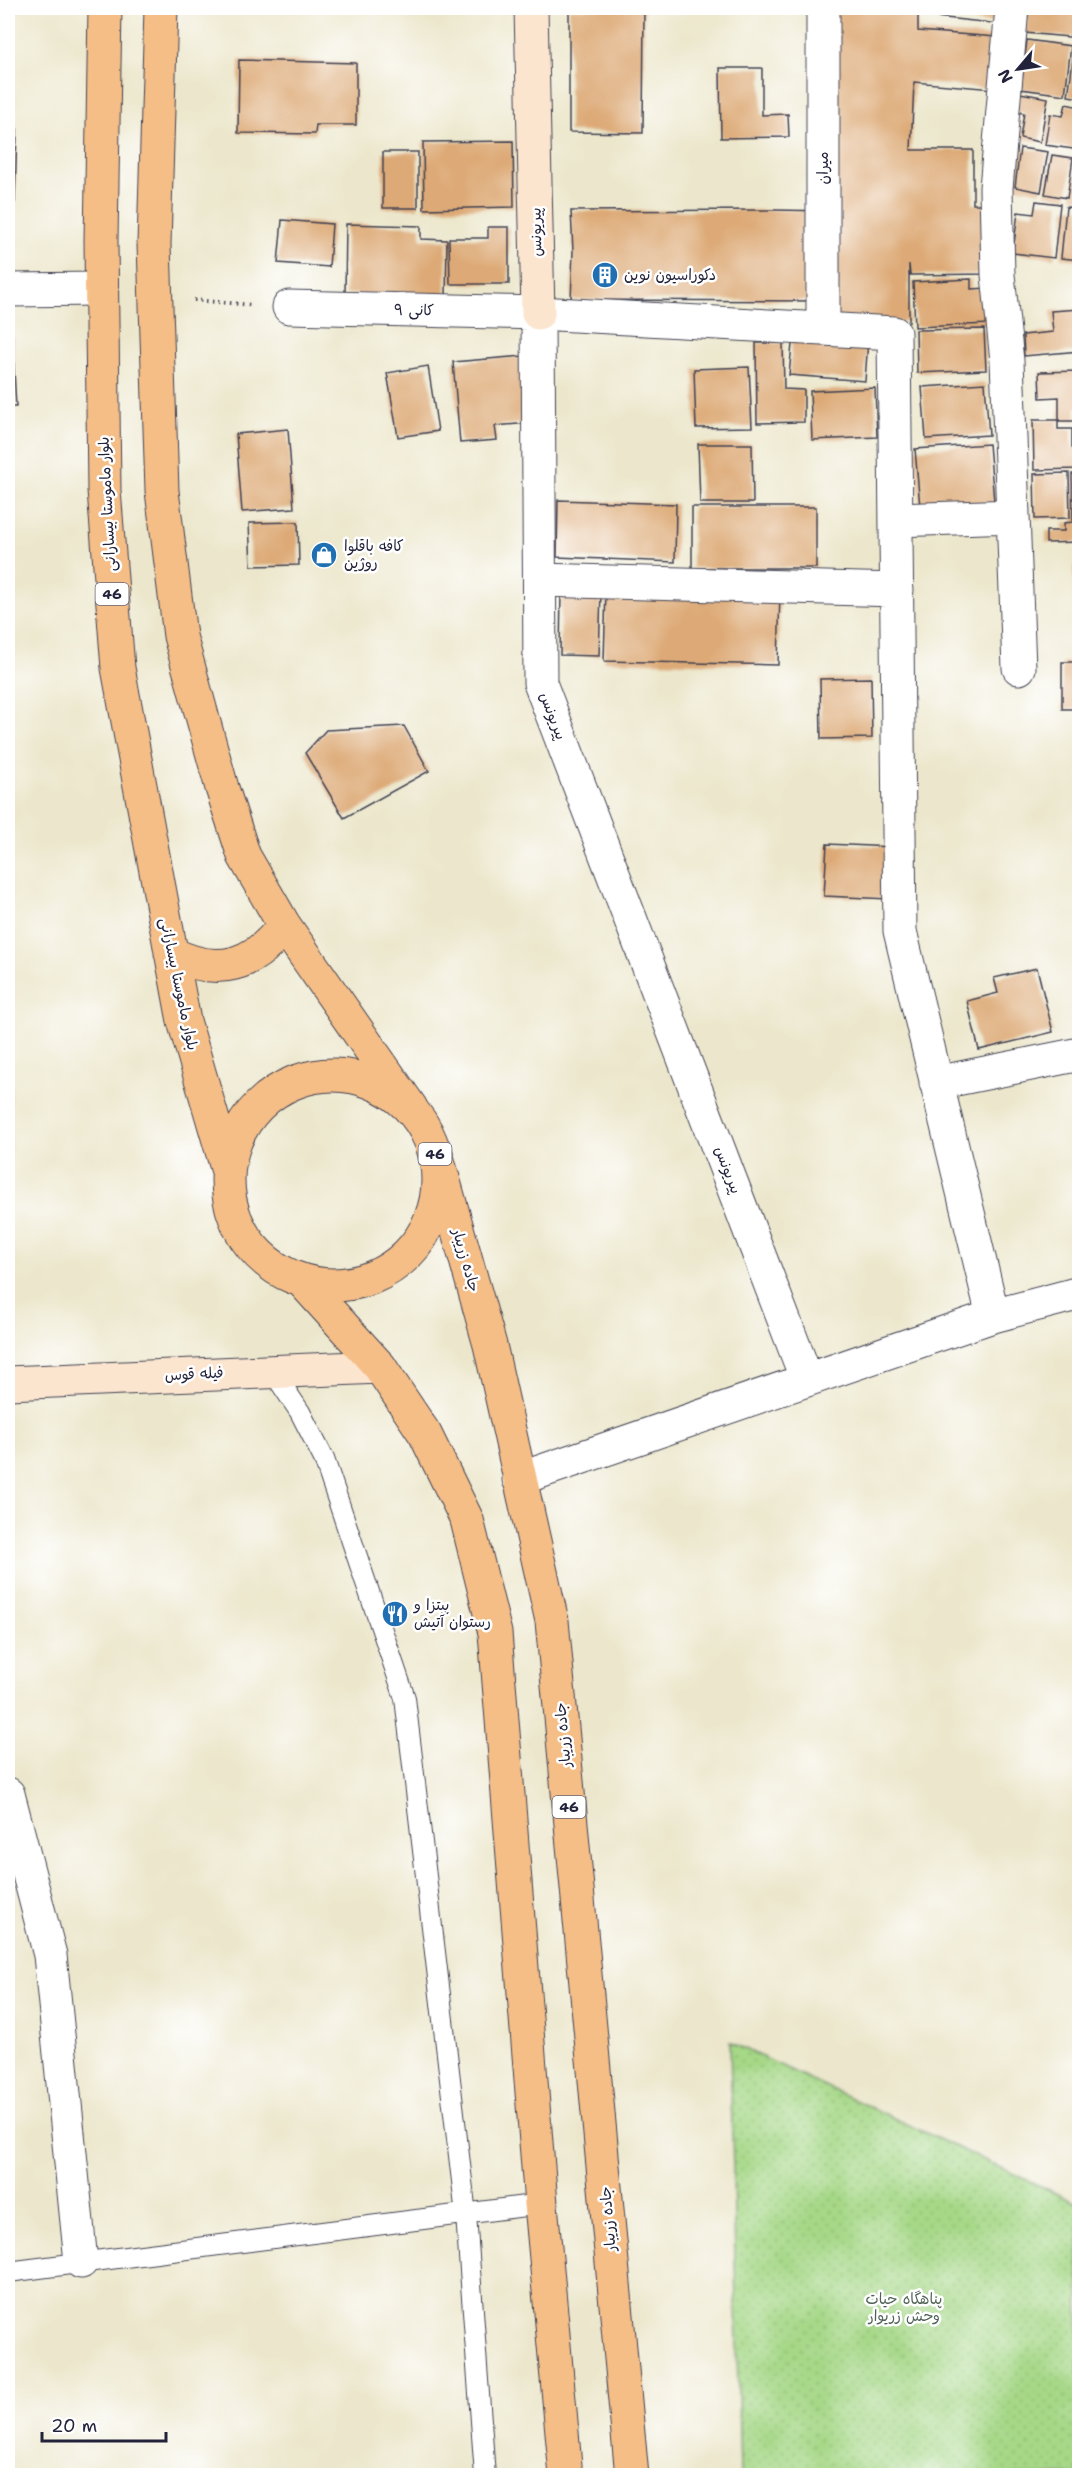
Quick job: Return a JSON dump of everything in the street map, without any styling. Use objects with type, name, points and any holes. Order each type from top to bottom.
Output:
[{"type":"main road","name":"بلوار ماموستا بیسارانی","points":[[105,8],[101,289],[104,490],[118,668],[184,1021],[227,1168]]},
{"type":"main road","name":"46","points":[[161,8],[154,244],[162,491],[180,636],[222,788],[244,856],[284,925],[411,1108],[435,1150],[439,1181],[434,1210],[419,1241],[394,1267],[369,1279],[343,1286],[303,1282]]},
{"type":"main road","points":[[171,953],[188,962],[225,966],[260,952],[284,925]]},
{"type":"main road","name":"46","points":[[411,1108],[365,1078],[327,1073],[289,1082],[259,1102],[235,1137],[227,1168],[230,1205],[239,1228],[261,1258],[303,1282],[380,1367],[424,1434],[467,1520],[495,1633],[541,2204],[566,2475]]},
{"type":"main road","name":"جاده زریبار","points":[[435,1150],[490,1346],[552,1621],[632,2475]]},
{"type":"street","name":"پیریونس","points":[[531,8],[538,314],[540,683],[807,1380]]},
{"type":"street","name":"میران","points":[[823,8],[824,329]]},
{"type":"street","points":[[1012,8],[996,188],[998,275],[1007,361],[1019,668]]},
{"type":"street","points":[[8,290],[101,289]]},
{"type":"street","name":"کانی ۹","points":[[289,307],[538,314],[894,333],[896,520]]},
{"type":"street","points":[[993,1316],[900,931],[896,520],[1013,516]]},
{"type":"street","points":[[540,580],[897,590]]},
{"type":"street","points":[[936,1083],[1080,1054]]},
{"type":"street","points":[[519,1479],[993,1316],[1080,1293]]},
{"type":"street","name":"فیله قوس","points":[[8,1383],[380,1367]]},
{"type":"street","points":[[8,1794],[50,1955],[81,2262]]},
{"type":"lane","points":[[272,1370],[300,1412],[324,1459],[405,1698],[466,2215],[485,2475]]},
{"type":"lane","points":[[8,2272],[541,2204]]},
{"type":"path","points":[[156,297],[289,307]]},
{"type":"green space","name":"پناهگاه حیات وحش زریوار","points":[[730,2042],[1079,2204],[1079,2475],[740,2475]]},
{"type":"building","points":[[8,8],[14,8],[14,23],[8,23]]},
{"type":"building","points":[[569,8],[644,8],[643,133],[569,132]]},
{"type":"building","points":[[835,8],[918,8],[918,31],[997,37],[993,89],[914,82],[911,150],[973,150],[973,204],[986,204],[989,274],[910,275],[909,264],[909,322],[833,320]]},
{"type":"building","points":[[937,8],[1003,8],[1001,24],[936,17]]},
{"type":"building","points":[[1029,8],[1080,8],[1080,38],[1025,33]]},
{"type":"building","points":[[1027,40],[1071,46],[1065,95],[1021,89]]},
{"type":"building","points":[[1075,46],[1080,47],[1080,98],[1068,96]]},
{"type":"building","points":[[239,60],[356,63],[356,125],[316,125],[315,134],[238,133]]},
{"type":"building","points":[[720,68],[762,68],[762,115],[788,114],[789,137],[721,138]]},
{"type":"building","points":[[1020,93],[1048,98],[1040,142],[1020,138],[1024,113],[1016,112]]},
{"type":"building","points":[[1066,104],[1080,107],[1080,150],[1045,145],[1050,114],[1063,116]]},
{"type":"building","points":[[8,128],[17,129],[15,202],[8,202]]},
{"type":"building","points":[[513,141],[514,207],[424,209],[423,142]]},
{"type":"building","points":[[1020,148],[1048,152],[1041,192],[1015,187]]},
{"type":"building","points":[[383,152],[418,152],[418,208],[383,208]]},
{"type":"building","points":[[1052,155],[1073,158],[1067,198],[1045,194]]},
{"type":"building","points":[[1078,159],[1080,159],[1080,198],[1072,197]]},
{"type":"building","points":[[1036,201],[1060,204],[1054,258],[1013,253],[1018,212],[1034,214]]},
{"type":"building","points":[[1066,207],[1080,208],[1080,260],[1061,258]]},
{"type":"building","points":[[571,211],[833,211],[832,301],[571,300],[573,251]]},
{"type":"building","points":[[282,220],[332,224],[329,267],[278,263]]},
{"type":"building","points":[[346,224],[421,226],[421,239],[447,240],[446,297],[345,294]]},
{"type":"building","points":[[488,227],[509,227],[509,284],[450,284],[449,238],[488,238]]},
{"type":"building","points":[[971,279],[971,289],[989,288],[991,324],[915,327],[913,282]]},
{"type":"building","points":[[1080,309],[1080,351],[1024,356],[1023,335],[1053,332],[1051,311]]},
{"type":"building","points":[[984,329],[986,370],[917,373],[916,330]]},
{"type":"building","points":[[8,331],[12,331],[16,407],[8,407]]},
{"type":"building","points":[[793,334],[868,340],[865,381],[789,375]]},
{"type":"building","points":[[756,343],[783,343],[784,389],[804,390],[804,422],[757,423]]},
{"type":"building","points":[[523,356],[529,423],[495,426],[497,440],[460,443],[453,362]]},
{"type":"building","points":[[428,366],[438,431],[398,437],[387,373]]},
{"type":"building","points":[[749,367],[752,427],[696,428],[694,369]]},
{"type":"building","points":[[1080,371],[1080,407],[1076,407],[1076,421],[1059,421],[1059,397],[1040,398],[1039,372]]},
{"type":"building","points":[[985,383],[989,435],[926,439],[922,387]]},
{"type":"building","points":[[875,388],[877,437],[812,440],[810,391]]},
{"type":"building","points":[[1033,420],[1058,420],[1058,429],[1072,429],[1072,448],[1080,447],[1080,469],[1034,470]]},
{"type":"building","points":[[288,429],[294,508],[242,512],[236,434]]},
{"type":"building","points":[[698,444],[752,444],[753,503],[700,503]]},
{"type":"building","points":[[989,444],[994,502],[920,507],[915,449]]},
{"type":"building","points":[[1069,473],[1070,518],[1035,519],[1034,474]]},
{"type":"building","points":[[1072,474],[1080,474],[1080,542],[1046,543],[1046,531],[1064,531],[1064,523],[1073,522]]},
{"type":"building","points":[[558,500],[676,504],[675,562],[557,557]]},
{"type":"building","points":[[692,507],[816,507],[816,568],[692,568]]},
{"type":"building","points":[[298,522],[299,565],[251,566],[249,523]]},
{"type":"building","points":[[1074,564],[1080,564],[1080,633],[1075,633]]},
{"type":"building","points":[[606,589],[780,591],[778,665],[604,661]]},
{"type":"building","points":[[561,591],[601,592],[599,656],[560,655]]},
{"type":"building","points":[[1062,662],[1080,662],[1080,709],[1062,709]]},
{"type":"building","points":[[871,678],[872,738],[821,739],[820,679]]},
{"type":"building","points":[[404,726],[429,771],[344,818],[305,753],[326,730]]},
{"type":"building","points":[[827,844],[892,847],[889,899],[824,896]]},
{"type":"building","points":[[1037,968],[1053,1032],[979,1050],[967,1001],[998,993],[994,978]]},
{"type":"building","points":[[8,1038],[11,1039],[10,1181],[8,1181]]},
{"type":"place","name":"دکوراسیون نوین","points":[[605,275]]},
{"type":"place","name":"کافه باقلوا روژین","points":[[324,555]]},
{"type":"place","name":"پیتزا و رستوان آتیش","points":[[395,1614]]}]
